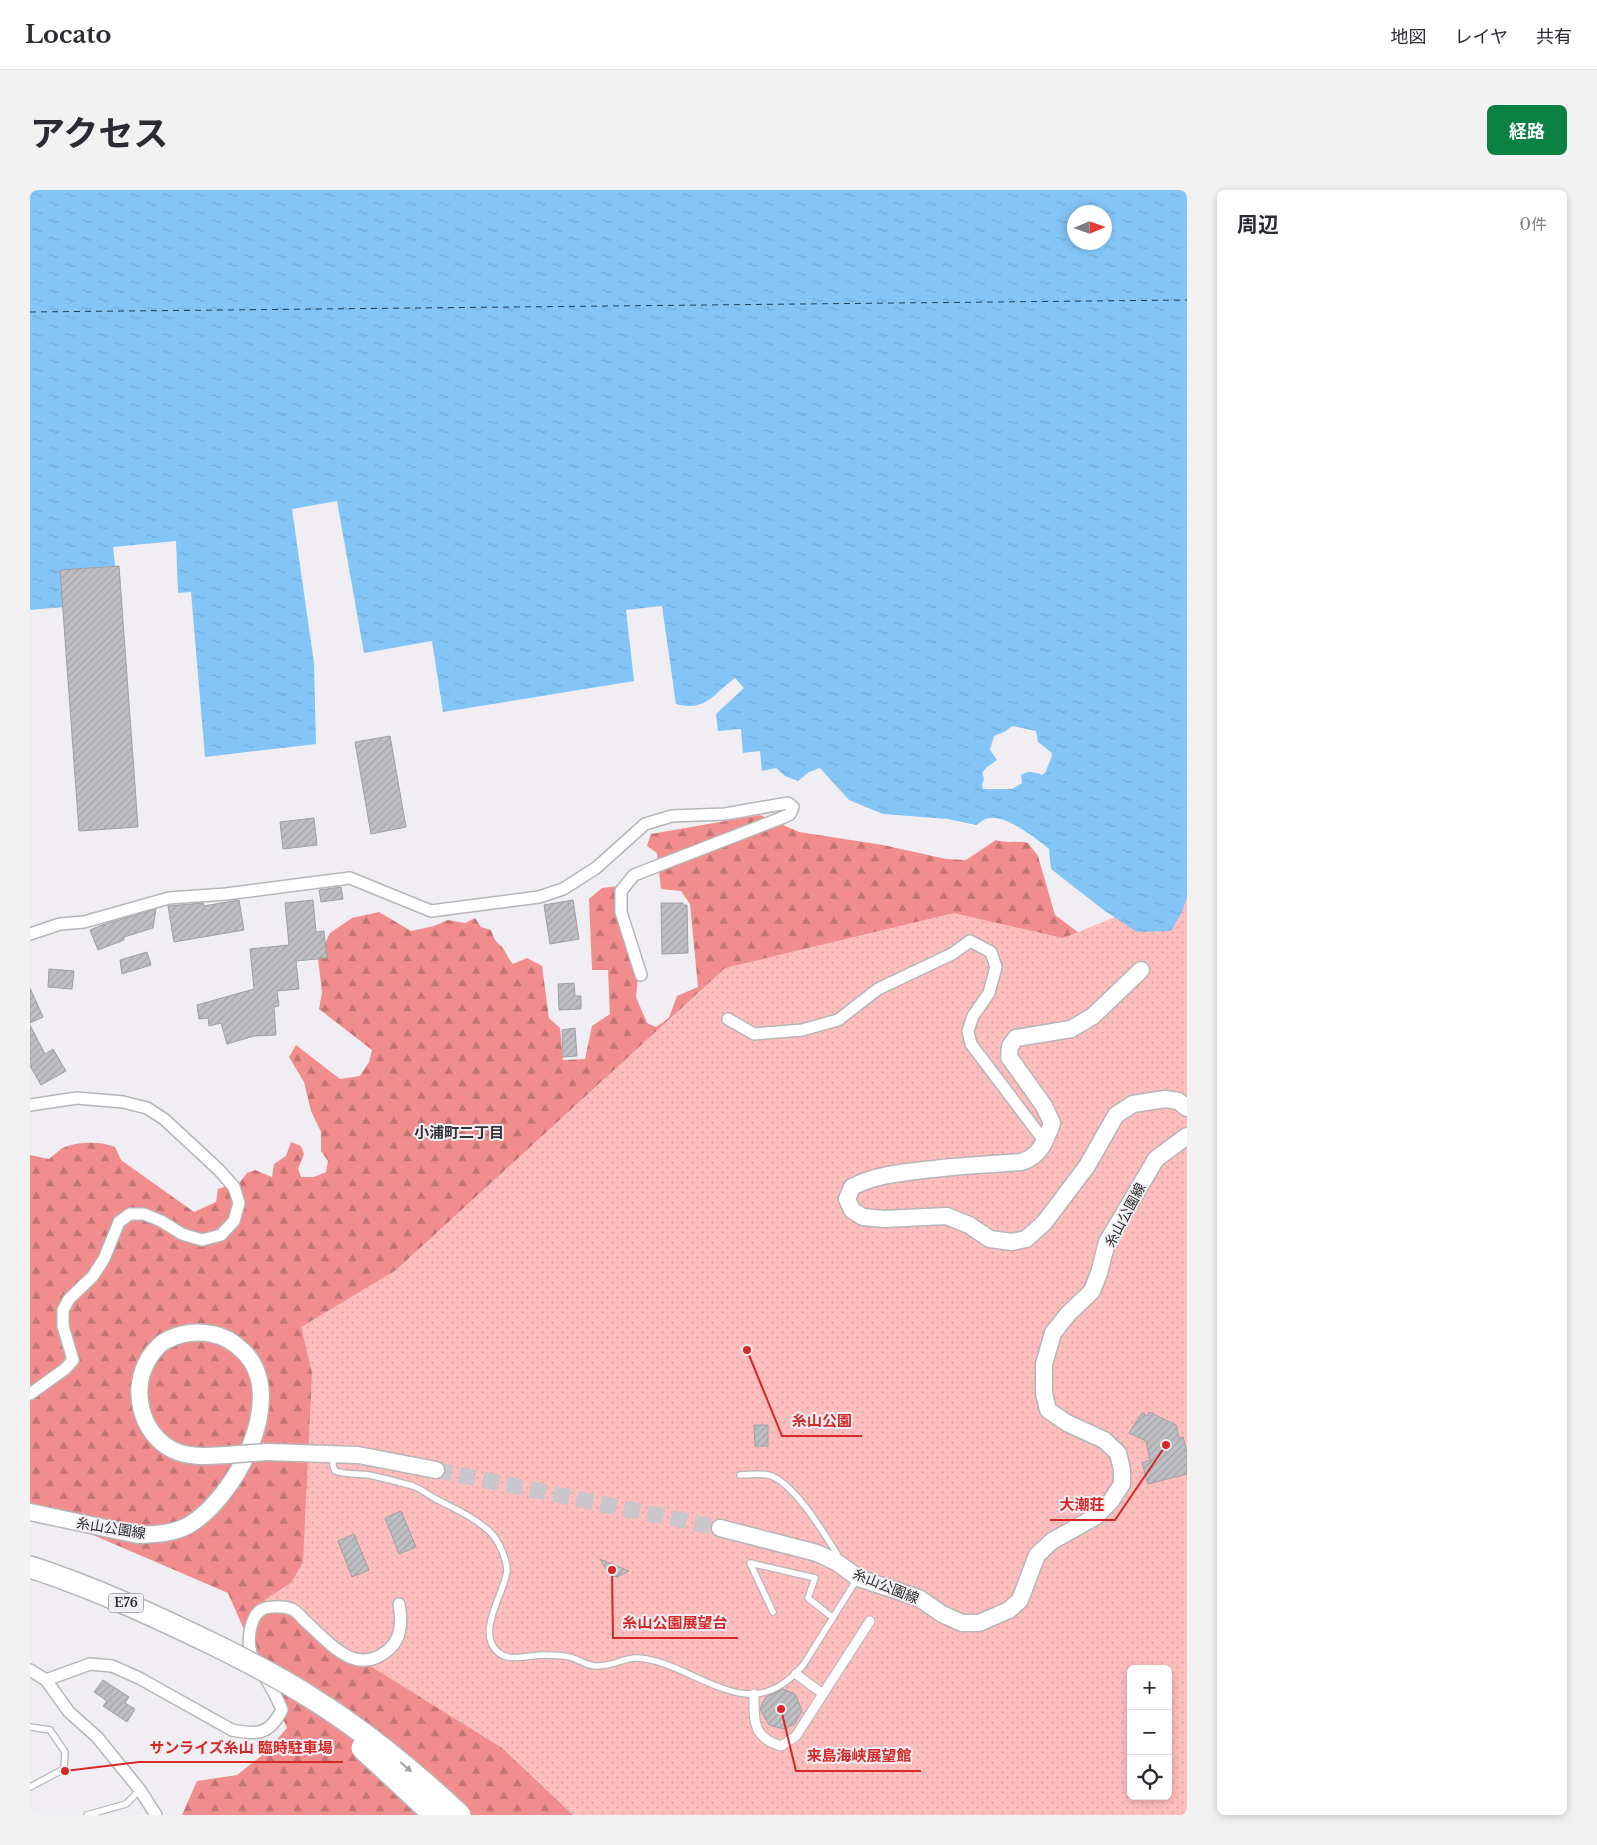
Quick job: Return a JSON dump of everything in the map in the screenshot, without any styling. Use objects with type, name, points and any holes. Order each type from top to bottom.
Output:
[{"type":"highway","name":"E76","points":[[30,1566],[122,1601],[273,1675],[353,1725],[460,1815]]},
{"type":"highway","name":"E76","points":[[219,1647],[308,1706],[349,1738],[434,1815]]},
{"type":"main road","points":[[1141,970],[1093,1016],[1071,1029],[1016,1038],[1010,1046],[1009,1057],[1044,1106],[1052,1123],[1045,1142],[1032,1159],[1021,1162],[955,1166],[904,1172],[866,1179],[852,1186],[847,1199],[852,1210],[863,1217],[884,1219],[947,1216],[969,1225],[990,1239],[1012,1242],[1026,1239],[1044,1223],[1087,1166],[1116,1114],[1133,1104],[1165,1099],[1178,1101],[1187,1108]]},
{"type":"main road","name":"糸山公園線","points":[[720,1528],[816,1553],[838,1563],[858,1578],[919,1598],[942,1614],[962,1623],[979,1623],[1008,1610],[1020,1600],[1037,1555],[1052,1541],[1095,1517],[1111,1501],[1122,1484],[1122,1470],[1118,1453],[1104,1440],[1067,1423],[1048,1410],[1044,1393],[1044,1364],[1053,1333],[1068,1314],[1092,1291],[1107,1242],[1156,1159],[1187,1136]]},
{"type":"main road","name":"糸山公園線","points":[[30,1512],[138,1535],[155,1534],[171,1532],[189,1525],[219,1500],[234,1479],[255,1430],[260,1411],[261,1391],[257,1371],[248,1356],[233,1341],[218,1335],[201,1332],[185,1334],[166,1340],[153,1352],[144,1367],[140,1385],[140,1403],[144,1418],[152,1432],[163,1444],[175,1451],[200,1456],[226,1455],[267,1452],[358,1455],[436,1470]]},
{"type":"street","points":[[30,934],[60,924],[84,922],[169,898],[226,894],[350,878],[431,910],[539,897],[563,889],[596,868],[645,824],[672,816],[725,814],[788,803],[793,807],[790,814],[784,818],[634,875],[621,891],[621,912],[641,975]]},
{"type":"street","points":[[728,1019],[754,1034],[802,1030],[838,1020],[878,989],[952,954],[970,940],[991,952],[996,967],[990,993],[974,1016],[968,1031],[971,1044],[1045,1142]]},
{"type":"street","points":[[30,1104],[77,1098],[122,1102],[147,1108],[164,1119],[219,1170],[234,1187],[239,1203],[234,1221],[221,1235],[202,1240],[182,1234],[144,1214],[130,1214],[119,1222],[104,1259],[93,1276],[69,1299],[63,1310],[63,1326],[73,1360],[65,1369],[30,1394]]},
{"type":"street","points":[[46,1680],[90,1664],[112,1666],[139,1678],[232,1730],[248,1733],[261,1732],[270,1728],[282,1710],[251,1653],[250,1635],[255,1616],[262,1609],[274,1607],[292,1609],[344,1655],[360,1660],[376,1659],[390,1648],[398,1634],[402,1620],[399,1604]]},
{"type":"street","points":[[754,1694],[754,1724],[767,1742],[781,1746],[796,1736],[870,1621]]},
{"type":"street","points":[[30,1670],[46,1680],[69,1712],[97,1737],[140,1790],[156,1815]]},
{"type":"street","points":[[796,1674],[823,1694]]},
{"type":"lane","points":[[334,1454],[333,1466],[335,1471],[343,1474],[368,1475],[415,1487],[468,1516],[492,1534],[505,1560],[507,1571],[491,1615],[490,1632],[492,1645],[499,1653],[509,1657],[544,1655],[571,1657],[596,1667],[613,1665],[633,1657],[655,1660],[732,1691],[754,1694],[786,1683],[796,1674],[858,1578]]},
{"type":"lane","points":[[740,1475],[769,1475],[791,1489],[814,1518],[837,1554],[838,1563]]},
{"type":"lane","points":[[773,1612],[750,1563],[815,1578],[808,1598],[833,1618]]},
{"type":"lane","points":[[30,1727],[50,1730],[65,1752],[64,1769],[30,1787]]},
{"type":"lane","points":[[87,1815],[126,1804],[140,1790]]},
{"type":"green space","points":[[760,815],[799,832],[883,845],[946,859],[966,860],[996,840],[1028,843],[1038,856],[1055,915],[1087,939],[1169,1665],[1127,1665],[1127,1800],[1172,1800],[1172,1691],[1186,1815],[182,1815],[197,1781],[237,1775],[265,1753],[287,1728],[228,1593],[30,1508],[30,1155],[49,1159],[67,1146],[81,1143],[103,1144],[115,1147],[121,1160],[194,1212],[216,1202],[218,1189],[240,1182],[247,1173],[255,1170],[272,1177],[274,1164],[286,1156],[291,1142],[301,1146],[304,1154],[298,1169],[301,1177],[314,1177],[326,1172],[328,1161],[321,1151],[321,1132],[311,1111],[304,1082],[289,1057],[296,1045],[340,1079],[360,1076],[369,1062],[372,1050],[319,1009],[322,992],[318,959],[330,933],[352,918],[379,912],[411,931],[434,926],[448,920],[465,923],[475,918],[481,927],[491,930],[495,940],[513,964],[527,958],[542,966],[549,1018],[560,1028],[563,1060],[585,1059],[592,1026],[610,1014],[608,970],[592,970],[589,899],[602,888],[619,886],[638,977],[636,997],[647,1023],[656,1027],[669,1018],[677,996],[698,987],[690,904],[681,891],[661,889],[657,853],[647,846],[651,834]]},
{"type":"shaded area","points":[[1187,891],[1187,1815],[573,1815],[502,1748],[264,1600],[291,1583],[303,1562],[312,1373],[301,1327],[396,1270],[725,968],[954,913],[1063,938],[1163,898]]},
{"type":"water","points":[[30,190],[1187,190],[1187,897],[1182,912],[1171,931],[1137,932],[1105,911],[1051,869],[1049,849],[1037,839],[1005,820],[988,818],[976,825],[948,819],[883,814],[849,800],[820,768],[809,772],[798,781],[785,776],[776,768],[762,771],[760,751],[743,753],[741,729],[718,731],[716,714],[744,688],[735,678],[702,704],[686,706],[676,704],[662,606],[626,610],[634,681],[443,712],[432,641],[364,653],[337,501],[292,509],[314,663],[316,744],[205,757],[191,592],[178,593],[176,541],[113,547],[119,602],[30,610]],"holes":[[[1012,726],[1036,731],[1038,742],[1052,753],[1046,772],[1042,775],[1026,772],[1021,775],[1022,783],[1012,789],[983,789],[984,779],[982,773],[997,760],[990,750],[994,736]]]},
{"type":"building","points":[[119,566],[138,827],[79,831],[60,570]]},
{"type":"building","points":[[390,736],[406,827],[371,834],[355,742]]},
{"type":"building","points":[[314,818],[317,845],[283,849],[280,822]]},
{"type":"building","points":[[341,887],[343,899],[321,902],[319,890]]},
{"type":"building","points":[[239,900],[244,930],[174,942],[168,906],[203,903],[204,906]]},
{"type":"building","points":[[313,900],[316,932],[324,931],[327,958],[296,961],[299,989],[277,991],[279,1006],[274,1007],[276,1035],[254,1036],[227,1044],[221,1023],[209,1026],[208,1018],[199,1019],[197,1005],[254,989],[250,949],[289,945],[285,903]]},
{"type":"building","points":[[573,900],[579,939],[550,944],[544,905]]},
{"type":"building","points":[[661,903],[683,903],[683,905],[687,905],[688,953],[662,954]]},
{"type":"building","points":[[156,909],[153,928],[124,937],[124,940],[98,950],[90,930]]},
{"type":"building","points":[[147,952],[151,965],[122,974],[120,960]]},
{"type":"building","points":[[49,969],[74,971],[72,989],[48,987]]},
{"type":"building","points":[[574,983],[575,996],[581,996],[581,1009],[559,1010],[558,984]]},
{"type":"building","points":[[30,988],[43,1017],[30,1023]]},
{"type":"building","points":[[30,1025],[45,1054],[53,1049],[66,1071],[41,1085],[30,1066]]},
{"type":"building","points":[[575,1028],[577,1056],[563,1057],[562,1030]]},
{"type":"building","points":[[1149,1412],[1176,1425],[1179,1438],[1183,1437],[1187,1452],[1187,1474],[1148,1484],[1142,1463],[1150,1460],[1146,1441],[1129,1433],[1142,1413],[1148,1416]]},
{"type":"building","points":[[754,1425],[768,1425],[768,1446],[755,1446]]},
{"type":"building","points":[[401,1511],[416,1547],[399,1554],[385,1518]]},
{"type":"building","points":[[354,1534],[369,1570],[352,1577],[338,1541]]},
{"type":"building","points":[[600,1559],[629,1571],[617,1577],[612,1576],[608,1573]]},
{"type":"building","points":[[103,1680],[129,1697],[125,1703],[135,1709],[127,1722],[103,1706],[107,1701],[94,1692]]},
{"type":"building","points":[[783,1689],[795,1694],[802,1710],[795,1724],[784,1729],[769,1725],[760,1709],[766,1697]]},
{"type":"ferry route","points":[[30,312],[1187,300]]},
{"type":"tunnel","points":[[436,1470],[720,1528]]},
{"type":"place","name":"糸山公園","points":[[747,1350]]},
{"type":"place","name":"大潮荘","points":[[1166,1445]]},
{"type":"place","name":"糸山公園展望台","points":[[612,1570]]},
{"type":"place","name":"来島海峡展望館","points":[[781,1709]]},
{"type":"place","name":"サンライズ糸山 臨時駐車場","points":[[65,1771]]},
{"type":"district","name":"小浦町二丁目","points":[[459,1133]]}]
